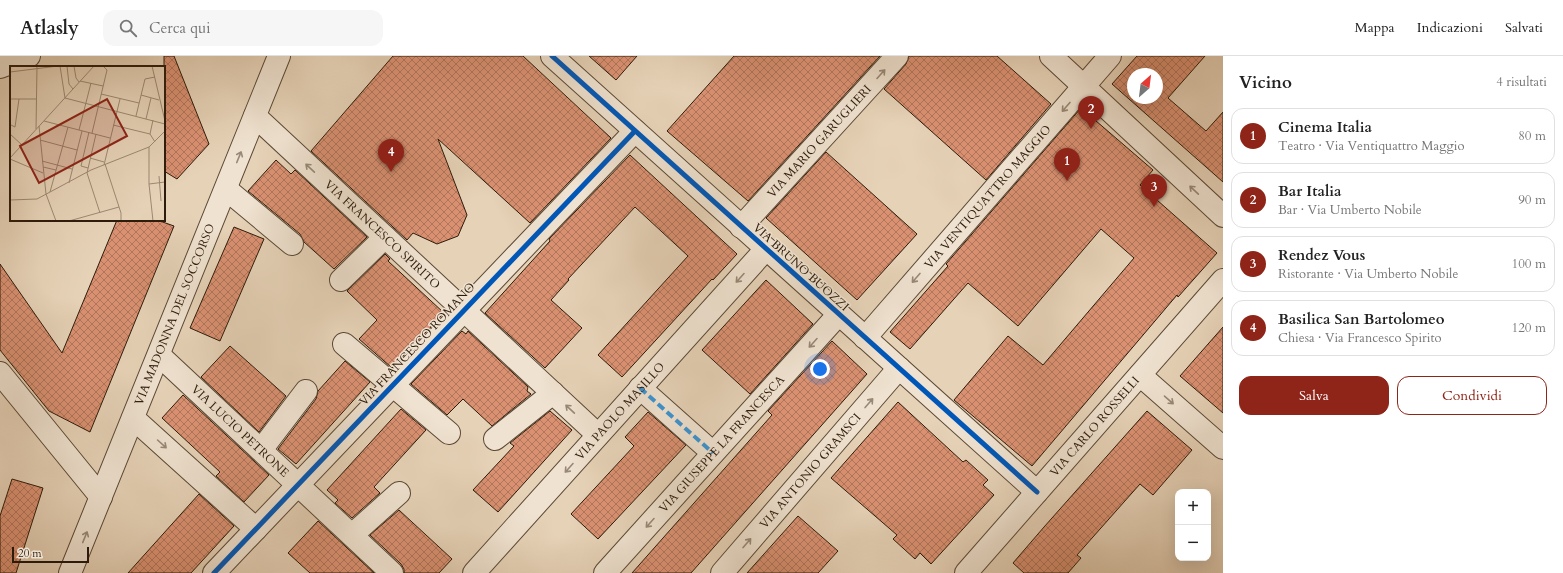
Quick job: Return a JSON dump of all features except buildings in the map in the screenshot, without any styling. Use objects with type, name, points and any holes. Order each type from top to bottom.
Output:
[{"type":"street","points":[[0,67],[29,56]]},
{"type":"street","name":"VIA MADONNA DEL SOCCORSO","points":[[70,573],[279,56]]},
{"type":"street","name":"VIA BRUNO BUOZZI","points":[[552,56],[1037,492]]},
{"type":"street","name":"VIA MARIO GARUGLIERI","points":[[741,227],[897,56]]},
{"type":"street","points":[[1051,56],[1223,216]]},
{"type":"street","name":"VIA VENTIQUATTRO MAGGIO","points":[[865,338],[1110,56]]},
{"type":"street","name":"VIA FRANCESCO SPIRITO","points":[[255,116],[598,435]]},
{"type":"street","name":"VIA FRANCESCO ROMANO","points":[[214,573],[635,130]]},
{"type":"street","points":[[226,189],[292,244]]},
{"type":"street","points":[[341,280],[385,237]]},
{"type":"street","name":"VIA PAOLO MASILLO","points":[[474,573],[766,249]]},
{"type":"street","name":"VIA CARLO ROSSELLI","points":[[966,573],[1223,280]]},
{"type":"street","name":"VIA GIUSEPPE LA FRANCESCA","points":[[605,573],[839,314]]},
{"type":"street","points":[[344,344],[449,433]]},
{"type":"street","name":"VIA LUCIO PETRONE","points":[[158,355],[392,573]]},
{"type":"street","name":"VIA ANTONIO GRAMSCI","points":[[722,573],[899,368]]},
{"type":"street","points":[[0,373],[101,497]]},
{"type":"street","points":[[1140,375],[1223,448]]},
{"type":"street","points":[[640,388],[713,453]]},
{"type":"street","points":[[261,450],[306,391]]},
{"type":"street","points":[[496,439],[553,393]]},
{"type":"street","points":[[133,418],[256,529]]},
{"type":"street","points":[[352,535],[399,493]]},
{"type":"marked path","points":[[640,388],[713,453]]},
{"type":"cycle path","points":[[552,56],[1037,492]]},
{"type":"cycle path","points":[[214,573],[635,131]]},
{"type":"place","name":"Bar Italia","points":[[1091,129]]},
{"type":"place","name":"Basilica San Bartolomeo","points":[[391,172]]},
{"type":"place","name":"Cinema Italia","points":[[1067,181]]},
{"type":"place","name":"Rendez Vous","points":[[1154,207]]}]
